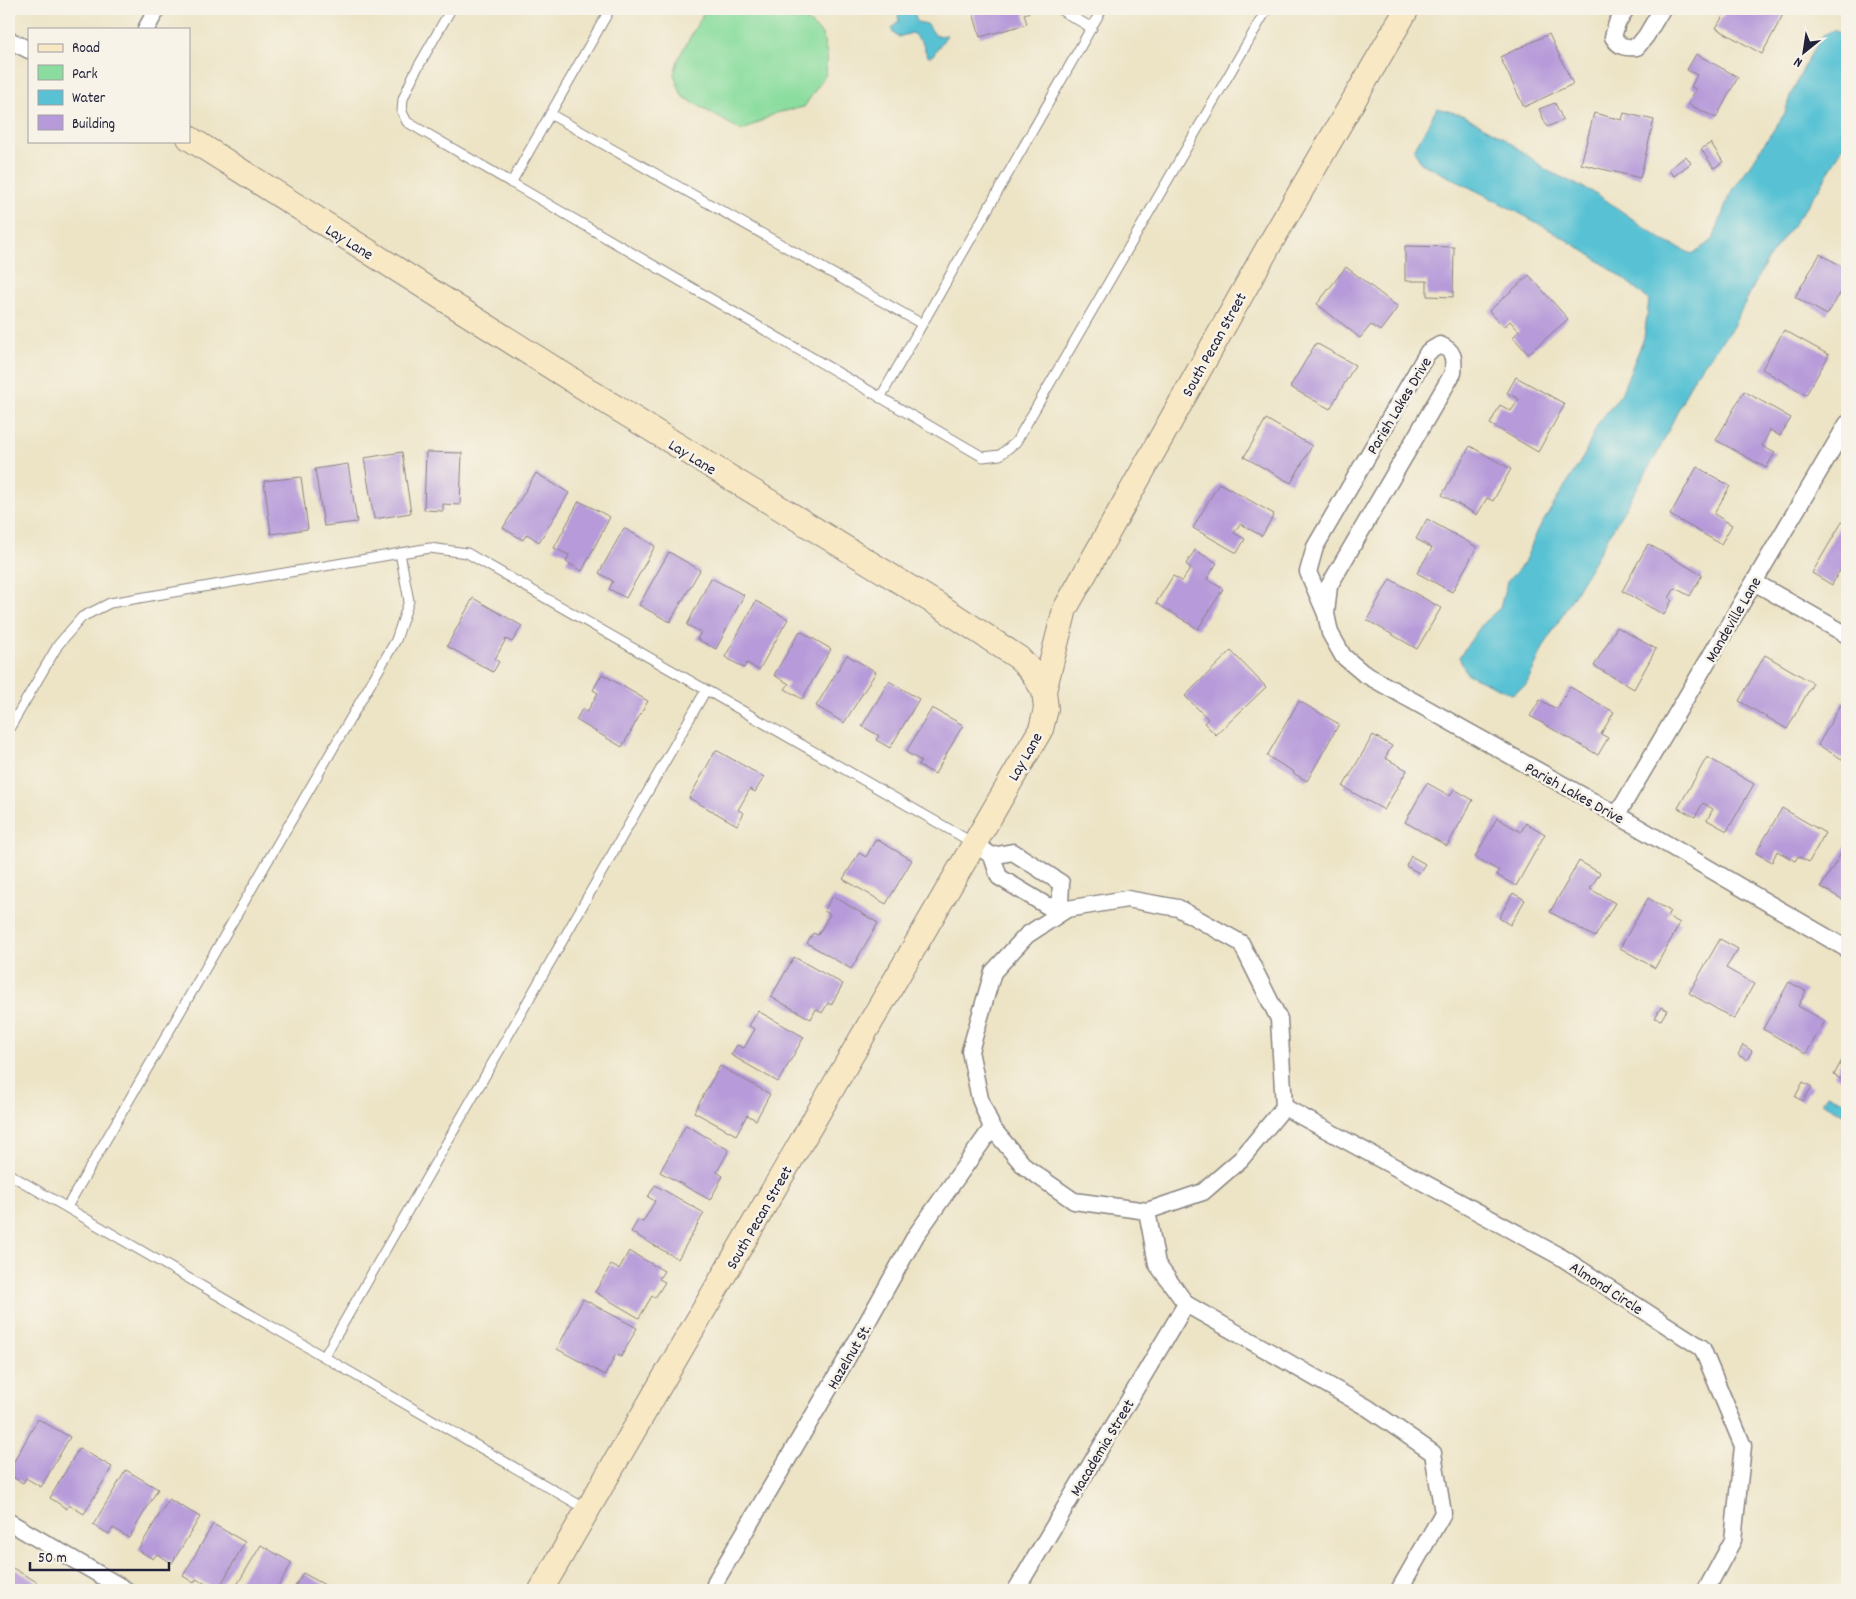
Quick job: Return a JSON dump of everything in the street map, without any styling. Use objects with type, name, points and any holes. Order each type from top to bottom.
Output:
[{"type":"street","points":[[147,28],[157,9]]},
{"type":"street","name":"South Pecan Street","points":[[1044,691],[1065,609],[1069,601],[1270,242],[1407,9]]},
{"type":"street","points":[[1626,9],[1617,23],[1613,37],[1618,44],[1626,48],[1637,47],[1662,9]]},
{"type":"street","points":[[9,40],[28,50]]},
{"type":"street","name":"Lay Lane","points":[[190,139],[610,404],[940,606],[1019,658],[1032,672],[1044,691],[1046,709],[1040,729],[983,850]]},
{"type":"street","name":"Parish Lakes Drive","points":[[1326,614],[1329,586],[1453,373],[1454,358],[1448,348],[1440,345],[1428,352],[1315,547],[1308,572],[1326,614],[1330,633],[1343,656],[1363,673],[1617,816],[1847,949]]},
{"type":"street","name":"Mandeville Lane","points":[[1617,816],[1847,424]]},
{"type":"street","points":[[1754,582],[1847,636]]},
{"type":"street","points":[[983,850],[999,877],[1049,907],[1127,899],[1178,908],[1241,943],[1279,1019],[1284,1107],[1241,1159],[1203,1192],[1147,1211],[1074,1201],[1025,1167],[992,1128],[980,1099],[970,1051],[993,972],[1027,935],[1064,906]]},
{"type":"street","points":[[983,850],[1012,852],[1061,884],[1064,906]]},
{"type":"street","name":"South Pecan Street","points":[[541,1590],[983,850]]},
{"type":"street","name":"Almond Circle","points":[[1284,1107],[1561,1257],[1702,1348],[1743,1446],[1734,1540],[1706,1590]]},
{"type":"street","name":"Hazelnut St.","points":[[713,1590],[716,1579],[846,1360],[916,1235],[992,1128]]},
{"type":"street","points":[[1147,1211],[1157,1264],[1186,1304],[1368,1408],[1433,1453],[1443,1513],[1399,1590]]},
{"type":"street","name":"Macademia Street","points":[[1016,1590],[1186,1304]]},
{"type":"street","points":[[9,1522],[126,1590]]},
{"type":"lane","points":[[451,9],[402,99],[402,112],[407,122],[983,457],[1000,455],[1016,442],[1267,9]]},
{"type":"lane","points":[[511,183],[610,9]]},
{"type":"lane","points":[[1059,9],[1092,28]]},
{"type":"lane","points":[[880,398],[1102,9]]},
{"type":"lane","points":[[550,114],[922,324]]},
{"type":"lane","points":[[9,729],[58,645],[82,617],[110,603],[430,548],[467,553],[983,850]]},
{"type":"lane","points":[[67,1207],[396,640],[409,602],[400,553]]},
{"type":"lane","points":[[324,1357],[706,690]]},
{"type":"lane","points":[[9,1174],[588,1510]]},
{"type":"green space","points":[[706,9],[794,9],[822,34],[827,54],[826,74],[804,107],[776,113],[742,131],[682,96],[674,74],[679,57]]},
{"type":"water","points":[[901,9],[913,9],[917,22],[927,24],[936,36],[947,35],[930,57],[927,55],[922,42],[912,33],[898,37],[893,33],[892,28],[899,21],[898,16]]},
{"type":"water","points":[[1834,30],[1847,38],[1847,139],[1819,189],[1766,262],[1732,328],[1694,377],[1657,454],[1544,646],[1526,685],[1512,694],[1467,674],[1459,657],[1483,623],[1500,608],[1507,582],[1524,563],[1538,530],[1585,454],[1597,425],[1621,394],[1644,338],[1649,300],[1597,259],[1569,241],[1510,208],[1421,163],[1414,150],[1437,108],[1465,116],[1504,138],[1548,171],[1597,194],[1664,241],[1692,254],[1713,240],[1729,196],[1785,113],[1790,96],[1808,59],[1823,35]]},
{"type":"water","points":[[1827,1094],[1844,1102],[1847,1097],[1847,1116],[1822,1102]]},
{"type":"building","points":[[972,9],[1033,9],[1033,11],[1024,14],[1027,24],[980,37]]},
{"type":"building","points":[[1727,9],[1786,9],[1762,54],[1716,28]]},
{"type":"building","points":[[1549,34],[1573,84],[1524,107],[1500,57]]},
{"type":"building","points":[[1696,54],[1738,77],[1716,118],[1688,104],[1696,89],[1691,87],[1697,75],[1687,70]]},
{"type":"building","points":[[1555,103],[1563,120],[1547,127],[1539,109]]},
{"type":"building","points":[[1594,113],[1622,120],[1624,113],[1654,120],[1640,178],[1581,164]]},
{"type":"building","points":[[1711,143],[1723,162],[1714,168],[1701,149]]},
{"type":"building","points":[[1686,156],[1691,163],[1674,176],[1668,170]]},
{"type":"building","points":[[1405,246],[1454,247],[1453,297],[1427,296],[1427,281],[1405,281]]},
{"type":"building","points":[[1820,254],[1847,269],[1847,295],[1841,292],[1827,315],[1795,297]]},
{"type":"building","points":[[1346,267],[1398,307],[1380,331],[1371,325],[1360,338],[1317,304]]},
{"type":"building","points":[[1529,275],[1568,319],[1528,354],[1513,337],[1519,331],[1510,321],[1504,327],[1489,311]]},
{"type":"building","points":[[1784,330],[1829,355],[1806,395],[1762,369]]},
{"type":"building","points":[[1316,343],[1355,365],[1330,409],[1290,387]]},
{"type":"building","points":[[1516,377],[1565,404],[1538,452],[1490,424],[1500,405],[1511,411],[1519,399],[1507,393]]},
{"type":"building","points":[[1744,391],[1791,418],[1780,436],[1770,430],[1762,446],[1775,453],[1766,468],[1716,440]]},
{"type":"building","points":[[1266,419],[1312,446],[1291,483],[1244,457]]},
{"type":"building","points":[[1470,446],[1511,469],[1493,501],[1487,498],[1477,515],[1442,495]]},
{"type":"building","points":[[402,452],[411,513],[374,519],[364,458]]},
{"type":"building","points":[[426,452],[462,453],[460,505],[443,504],[443,511],[424,510]]},
{"type":"building","points":[[348,464],[357,522],[324,526],[315,469]]},
{"type":"building","points":[[1697,467],[1730,486],[1714,514],[1732,525],[1721,544],[1670,515]]},
{"type":"building","points":[[536,473],[569,493],[539,542],[527,534],[523,540],[503,528]]},
{"type":"building","points":[[301,477],[308,529],[271,534],[264,481]]},
{"type":"building","points":[[1219,483],[1274,514],[1262,536],[1240,524],[1234,533],[1245,539],[1237,553],[1193,528]]},
{"type":"building","points":[[579,501],[610,517],[582,571],[566,562],[569,555],[554,548]]},
{"type":"building","points":[[1427,519],[1477,547],[1452,592],[1417,573],[1432,548],[1416,539]]},
{"type":"building","points":[[1842,522],[1847,525],[1847,576],[1839,571],[1832,585],[1812,573]]},
{"type":"building","points":[[624,528],[655,546],[626,598],[609,589],[613,581],[599,573]]},
{"type":"building","points":[[1648,544],[1702,575],[1690,596],[1675,588],[1669,598],[1672,600],[1664,615],[1622,591]]},
{"type":"building","points":[[1195,550],[1217,563],[1207,579],[1223,589],[1198,629],[1156,603],[1173,576],[1182,581],[1191,568],[1186,564]]},
{"type":"building","points":[[669,552],[700,570],[670,622],[639,605]]},
{"type":"building","points":[[711,578],[744,595],[716,649],[697,639],[701,632],[687,625]]},
{"type":"building","points":[[1390,579],[1441,608],[1417,649],[1367,620]]},
{"type":"building","points":[[473,598],[522,626],[512,642],[506,639],[495,659],[499,662],[493,672],[447,646]]},
{"type":"building","points":[[756,601],[788,619],[759,670],[747,663],[744,668],[725,657]]},
{"type":"building","points":[[1617,627],[1656,649],[1634,689],[1594,666]]},
{"type":"building","points":[[800,631],[831,649],[802,699],[785,689],[789,684],[774,675]]},
{"type":"building","points":[[1231,651],[1266,687],[1216,735],[1204,723],[1208,719],[1185,696]]},
{"type":"building","points":[[847,655],[876,672],[844,723],[816,706]]},
{"type":"building","points":[[1765,655],[1813,683],[1787,729],[1739,701]]},
{"type":"building","points":[[602,674],[648,701],[622,747],[576,720],[582,709],[587,712],[598,693],[593,690]]},
{"type":"building","points":[[889,681],[919,699],[890,748],[876,740],[879,736],[862,726]]},
{"type":"building","points":[[1570,687],[1614,712],[1601,734],[1608,738],[1598,755],[1530,716],[1540,700],[1557,709]]},
{"type":"building","points":[[1299,701],[1339,724],[1307,781],[1267,756]]},
{"type":"building","points":[[1843,701],[1847,704],[1847,762],[1818,745]]},
{"type":"building","points":[[932,708],[963,725],[935,774],[918,765],[921,761],[906,752]]},
{"type":"building","points":[[1373,735],[1392,746],[1385,758],[1407,770],[1384,810],[1343,787]]},
{"type":"building","points":[[716,750],[764,777],[755,792],[750,789],[738,810],[744,813],[737,825],[689,798]]},
{"type":"building","points":[[1707,757],[1754,784],[1727,831],[1707,820],[1713,809],[1703,803],[1695,817],[1678,808]]},
{"type":"building","points":[[1847,782],[1847,794],[1842,791]]},
{"type":"building","points":[[1427,783],[1450,796],[1454,789],[1473,800],[1447,846],[1405,822]]},
{"type":"building","points":[[1782,808],[1825,833],[1809,862],[1798,856],[1795,861],[1777,851],[1772,862],[1756,853]]},
{"type":"building","points":[[1497,818],[1521,832],[1526,823],[1545,834],[1516,886],[1497,875],[1499,871],[1475,857]]},
{"type":"building","points":[[876,839],[912,860],[886,904],[843,879],[859,853],[866,857]]},
{"type":"building","points":[[1845,847],[1847,848],[1847,906],[1844,903],[1845,901],[1821,887]]},
{"type":"building","points":[[1411,856],[1425,864],[1419,873],[1406,866]]},
{"type":"building","points":[[1579,861],[1600,873],[1590,889],[1615,903],[1595,937],[1550,912]]},
{"type":"building","points":[[1513,893],[1525,900],[1510,925],[1499,918]]},
{"type":"building","points":[[833,896],[878,923],[851,969],[807,943],[813,933],[818,935],[830,914],[824,911]]},
{"type":"building","points":[[1648,898],[1670,911],[1667,916],[1680,923],[1655,968],[1620,948]]},
{"type":"building","points":[[1720,939],[1738,949],[1726,968],[1754,984],[1734,1019],[1689,993]]},
{"type":"building","points":[[794,957],[843,984],[831,1005],[828,1003],[822,1013],[816,1009],[811,1019],[771,997]]},
{"type":"building","points":[[1789,982],[1806,991],[1798,1006],[1825,1021],[1806,1054],[1763,1029]]},
{"type":"building","points":[[1661,1007],[1667,1010],[1661,1020],[1655,1018]]},
{"type":"building","points":[[758,1011],[804,1037],[778,1082],[731,1055],[737,1045],[744,1048],[755,1029],[749,1026]]},
{"type":"building","points":[[1743,1045],[1752,1051],[1747,1060],[1738,1055]]},
{"type":"building","points":[[1847,1051],[1847,1083],[1834,1075]]},
{"type":"building","points":[[720,1066],[770,1094],[756,1120],[747,1115],[736,1135],[694,1112]]},
{"type":"building","points":[[1803,1082],[1812,1087],[1803,1101],[1795,1097]]},
{"type":"building","points":[[686,1125],[729,1150],[717,1172],[723,1176],[710,1200],[660,1172]]},
{"type":"building","points":[[655,1185],[704,1213],[678,1259],[631,1232],[638,1220],[643,1222],[655,1201],[648,1197]]},
{"type":"building","points":[[629,1251],[664,1271],[659,1279],[665,1282],[655,1298],[652,1296],[639,1318],[595,1292],[611,1265],[619,1269]]},
{"type":"building","points":[[583,1299],[637,1328],[621,1357],[616,1354],[605,1375],[557,1349]]},
{"type":"building","points":[[38,1419],[70,1437],[41,1487],[26,1478],[23,1483],[9,1475],[9,1470]]},
{"type":"building","points":[[79,1448],[112,1467],[84,1514],[69,1505],[67,1509],[50,1498]]},
{"type":"building","points":[[126,1470],[158,1489],[129,1538],[113,1528],[109,1534],[93,1525]]},
{"type":"building","points":[[169,1499],[200,1517],[172,1563],[157,1554],[153,1559],[138,1550]]},
{"type":"building","points":[[213,1524],[245,1542],[218,1590],[196,1579],[194,1583],[183,1576]]},
{"type":"building","points":[[261,1545],[292,1563],[276,1590],[234,1590]]},
{"type":"building","points":[[9,1566],[37,1582],[32,1590],[9,1590]]},
{"type":"building","points":[[303,1573],[334,1590],[293,1590]]}]
